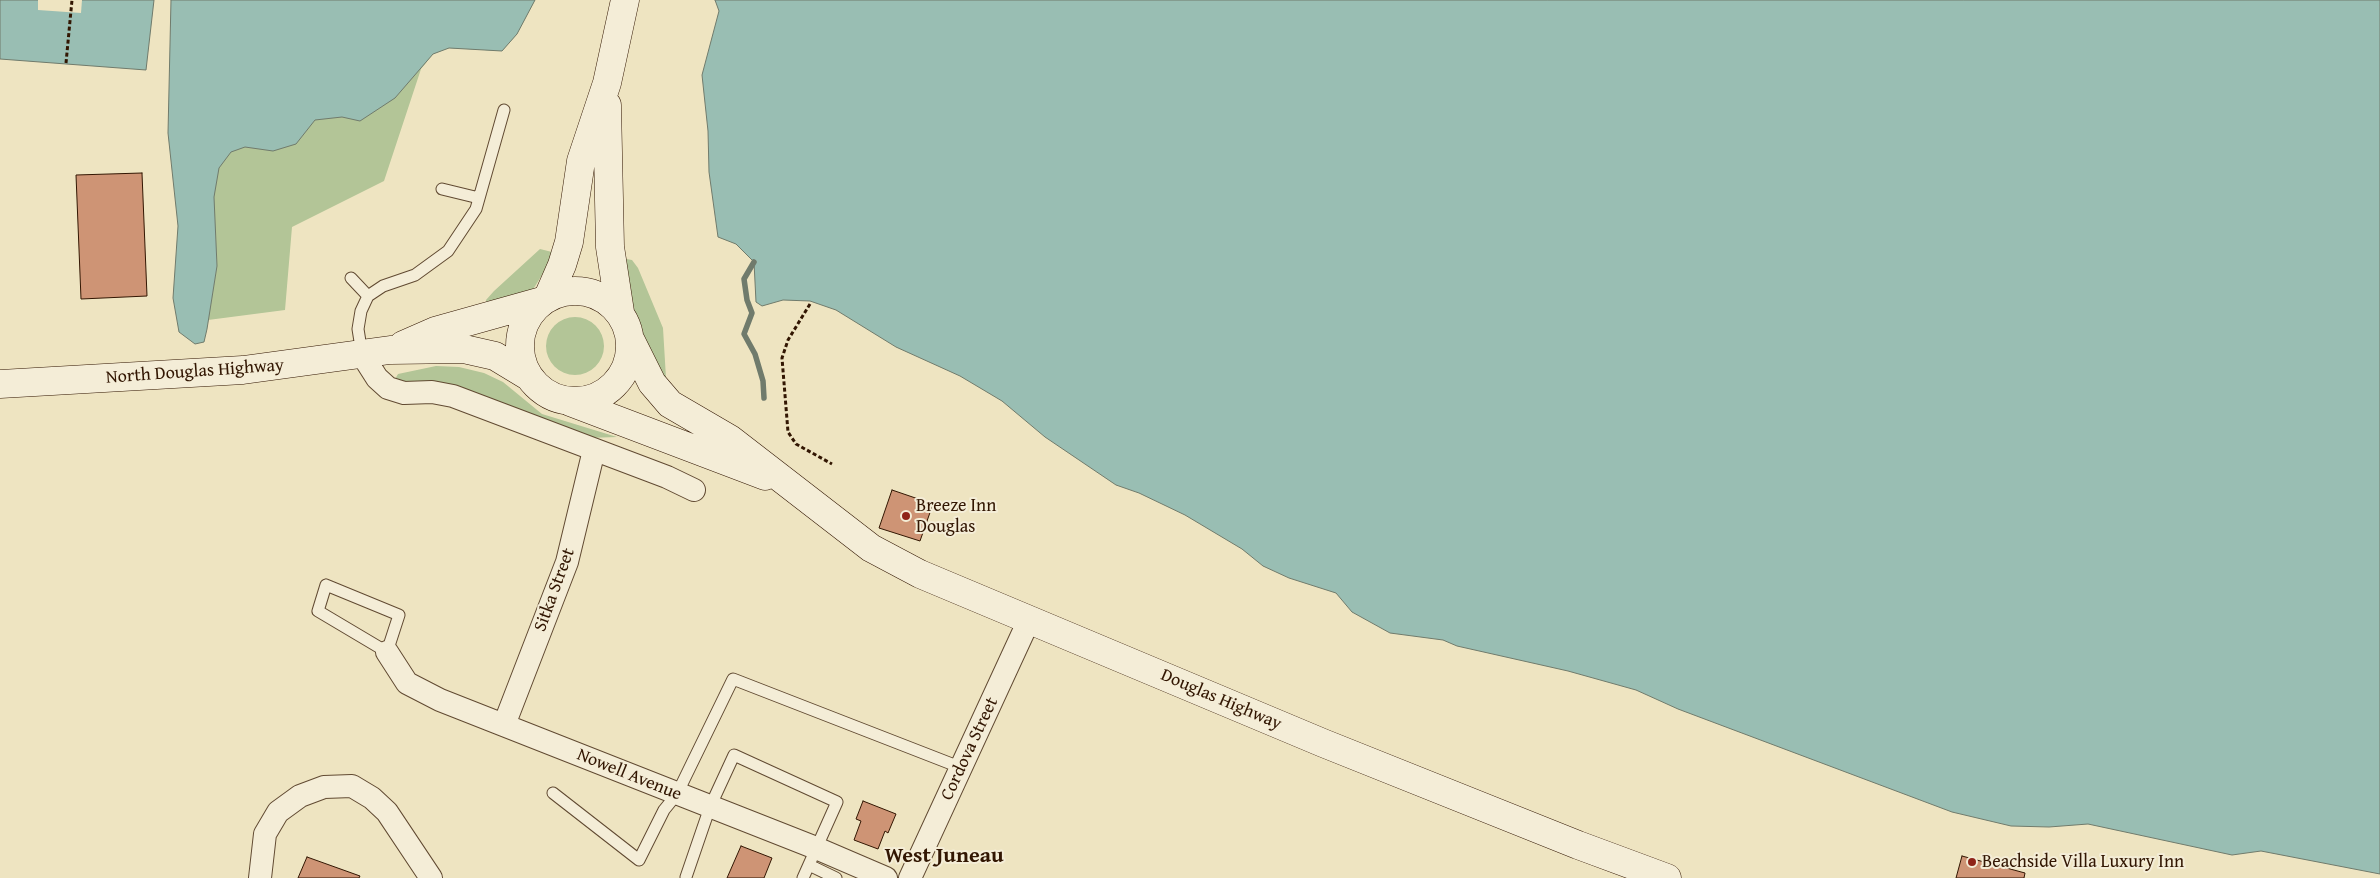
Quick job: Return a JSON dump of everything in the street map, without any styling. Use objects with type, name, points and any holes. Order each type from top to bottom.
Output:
[{"type":"main road","points":[[625,3],[607,84],[581,161],[567,250],[545,299],[530,313],[522,328],[519,344],[521,360],[528,376],[538,388],[551,396],[793,487]]},
{"type":"main road","points":[[566,401],[583,401],[599,396],[613,387],[623,374],[629,358],[630,341],[627,326],[620,312],[610,248],[607,84]]},
{"type":"main road","points":[[390,350],[435,331],[545,299],[563,291],[579,290],[594,294],[608,301],[620,312]]},
{"type":"main road","name":"Douglas Highway","points":[[630,341],[652,383],[670,404],[730,439],[793,487],[848,533],[871,548],[920,574],[1323,743],[1578,845],[1667,878]]},
{"type":"main road","points":[[390,350],[464,349],[482,352],[496,356],[528,376]]},
{"type":"main road","name":"North Douglas Highway","points":[[0,384],[243,370],[363,356],[390,350]]},
{"type":"street","points":[[363,356],[377,378],[388,388],[404,393],[432,392],[453,396],[667,477],[694,490]]},
{"type":"street","name":"Sitka Street","points":[[504,726],[566,562],[594,450]]},
{"type":"street","name":"Cordova Street","points":[[910,878],[1029,620]]},
{"type":"street","name":"Nowell Avenue","points":[[387,652],[407,682],[440,700],[677,794],[812,857],[886,878]]},
{"type":"street","points":[[260,878],[265,834],[278,812],[300,796],[324,787],[352,786],[372,798],[388,812],[431,878]]},
{"type":"lane","points":[[363,356],[358,329],[361,311],[368,296],[384,286],[415,274],[448,251],[476,209],[504,110]]},
{"type":"lane","points":[[442,189],[479,198]]},
{"type":"lane","points":[[351,278],[368,296]]},
{"type":"lane","points":[[326,585],[399,615],[387,652],[318,611],[326,585]]},
{"type":"lane","points":[[552,793],[639,860],[664,810],[677,794],[733,679],[962,768]]},
{"type":"lane","points":[[686,877],[710,808],[734,755],[838,802],[804,878]]},
{"type":"lane","points":[[812,857],[836,878]]},
{"type":"path","points":[[66,63],[72,0]]},
{"type":"path","points":[[810,304],[788,340],[782,358],[788,432],[796,444],[832,464]]},
{"type":"green space","points":[[535,0],[517,34],[502,51],[449,48],[433,54],[421,69],[384,181],[292,227],[285,310],[208,320],[217,266],[201,3]]},
{"type":"green space","points":[[540,249],[552,252],[548,265],[534,288],[510,303],[487,304],[486,300],[494,291]]},
{"type":"green space","points":[[615,257],[632,260],[638,268],[663,328],[666,378],[660,384],[636,337],[612,262]]},
{"type":"green space","points":[[575,317],[586,319],[599,330],[604,346],[602,357],[591,370],[575,375],[564,373],[551,362],[546,346],[548,335],[559,322]]},
{"type":"green space","points":[[436,366],[459,367],[484,373],[503,382],[542,414],[617,437],[588,438],[400,387],[394,381],[398,374]]},
{"type":"water","points":[[0,0],[154,0],[146,70],[0,59]]},
{"type":"water","points":[[171,0],[535,0],[517,34],[502,51],[449,48],[433,54],[395,98],[360,121],[342,117],[315,120],[296,144],[273,151],[245,147],[231,152],[219,168],[214,197],[217,266],[207,329],[204,342],[195,344],[179,332],[173,298],[178,226],[168,133]]},
{"type":"water","points":[[715,0],[2380,0],[2380,874],[2261,851],[2232,855],[2088,824],[2049,827],[2011,826],[1952,812],[1678,709],[1636,690],[1568,671],[1457,646],[1443,640],[1390,633],[1352,612],[1336,593],[1289,578],[1263,566],[1242,549],[1185,515],[1139,493],[1116,485],[1045,437],[1002,401],[960,376],[896,347],[836,310],[810,301],[783,300],[762,306],[756,302],[754,262],[736,244],[718,237],[709,172],[708,131],[702,75],[719,11]]},
{"type":"pier","points":[[38,0],[82,0],[81,13],[38,10]]},
{"type":"building","points":[[142,173],[147,296],[81,299],[76,175]]},
{"type":"building","name":"Breeze Inn Douglas","points":[[892,490],[933,504],[920,541],[879,528]]},
{"type":"building","points":[[863,801],[896,814],[888,833],[885,831],[878,849],[854,840],[861,821],[856,819]]},
{"type":"building","points":[[741,846],[772,858],[764,878],[727,878]]},
{"type":"building","name":"Beachside Villa Luxury Inn","points":[[1962,856],[2025,873],[2024,878],[1956,878]]},
{"type":"building","points":[[307,857],[360,876],[359,878],[298,878]]},
{"type":"waterway","points":[[754,262],[744,279],[747,300],[752,313],[744,334],[755,354],[763,381],[764,398]]},
{"type":"place","name":"Breeze Inn Douglas","points":[[906,516]]},
{"type":"place","name":"Beachside Villa Luxury Inn","points":[[1972,862]]},
{"type":"district","name":"West Juneau","points":[[944,856]]}]
